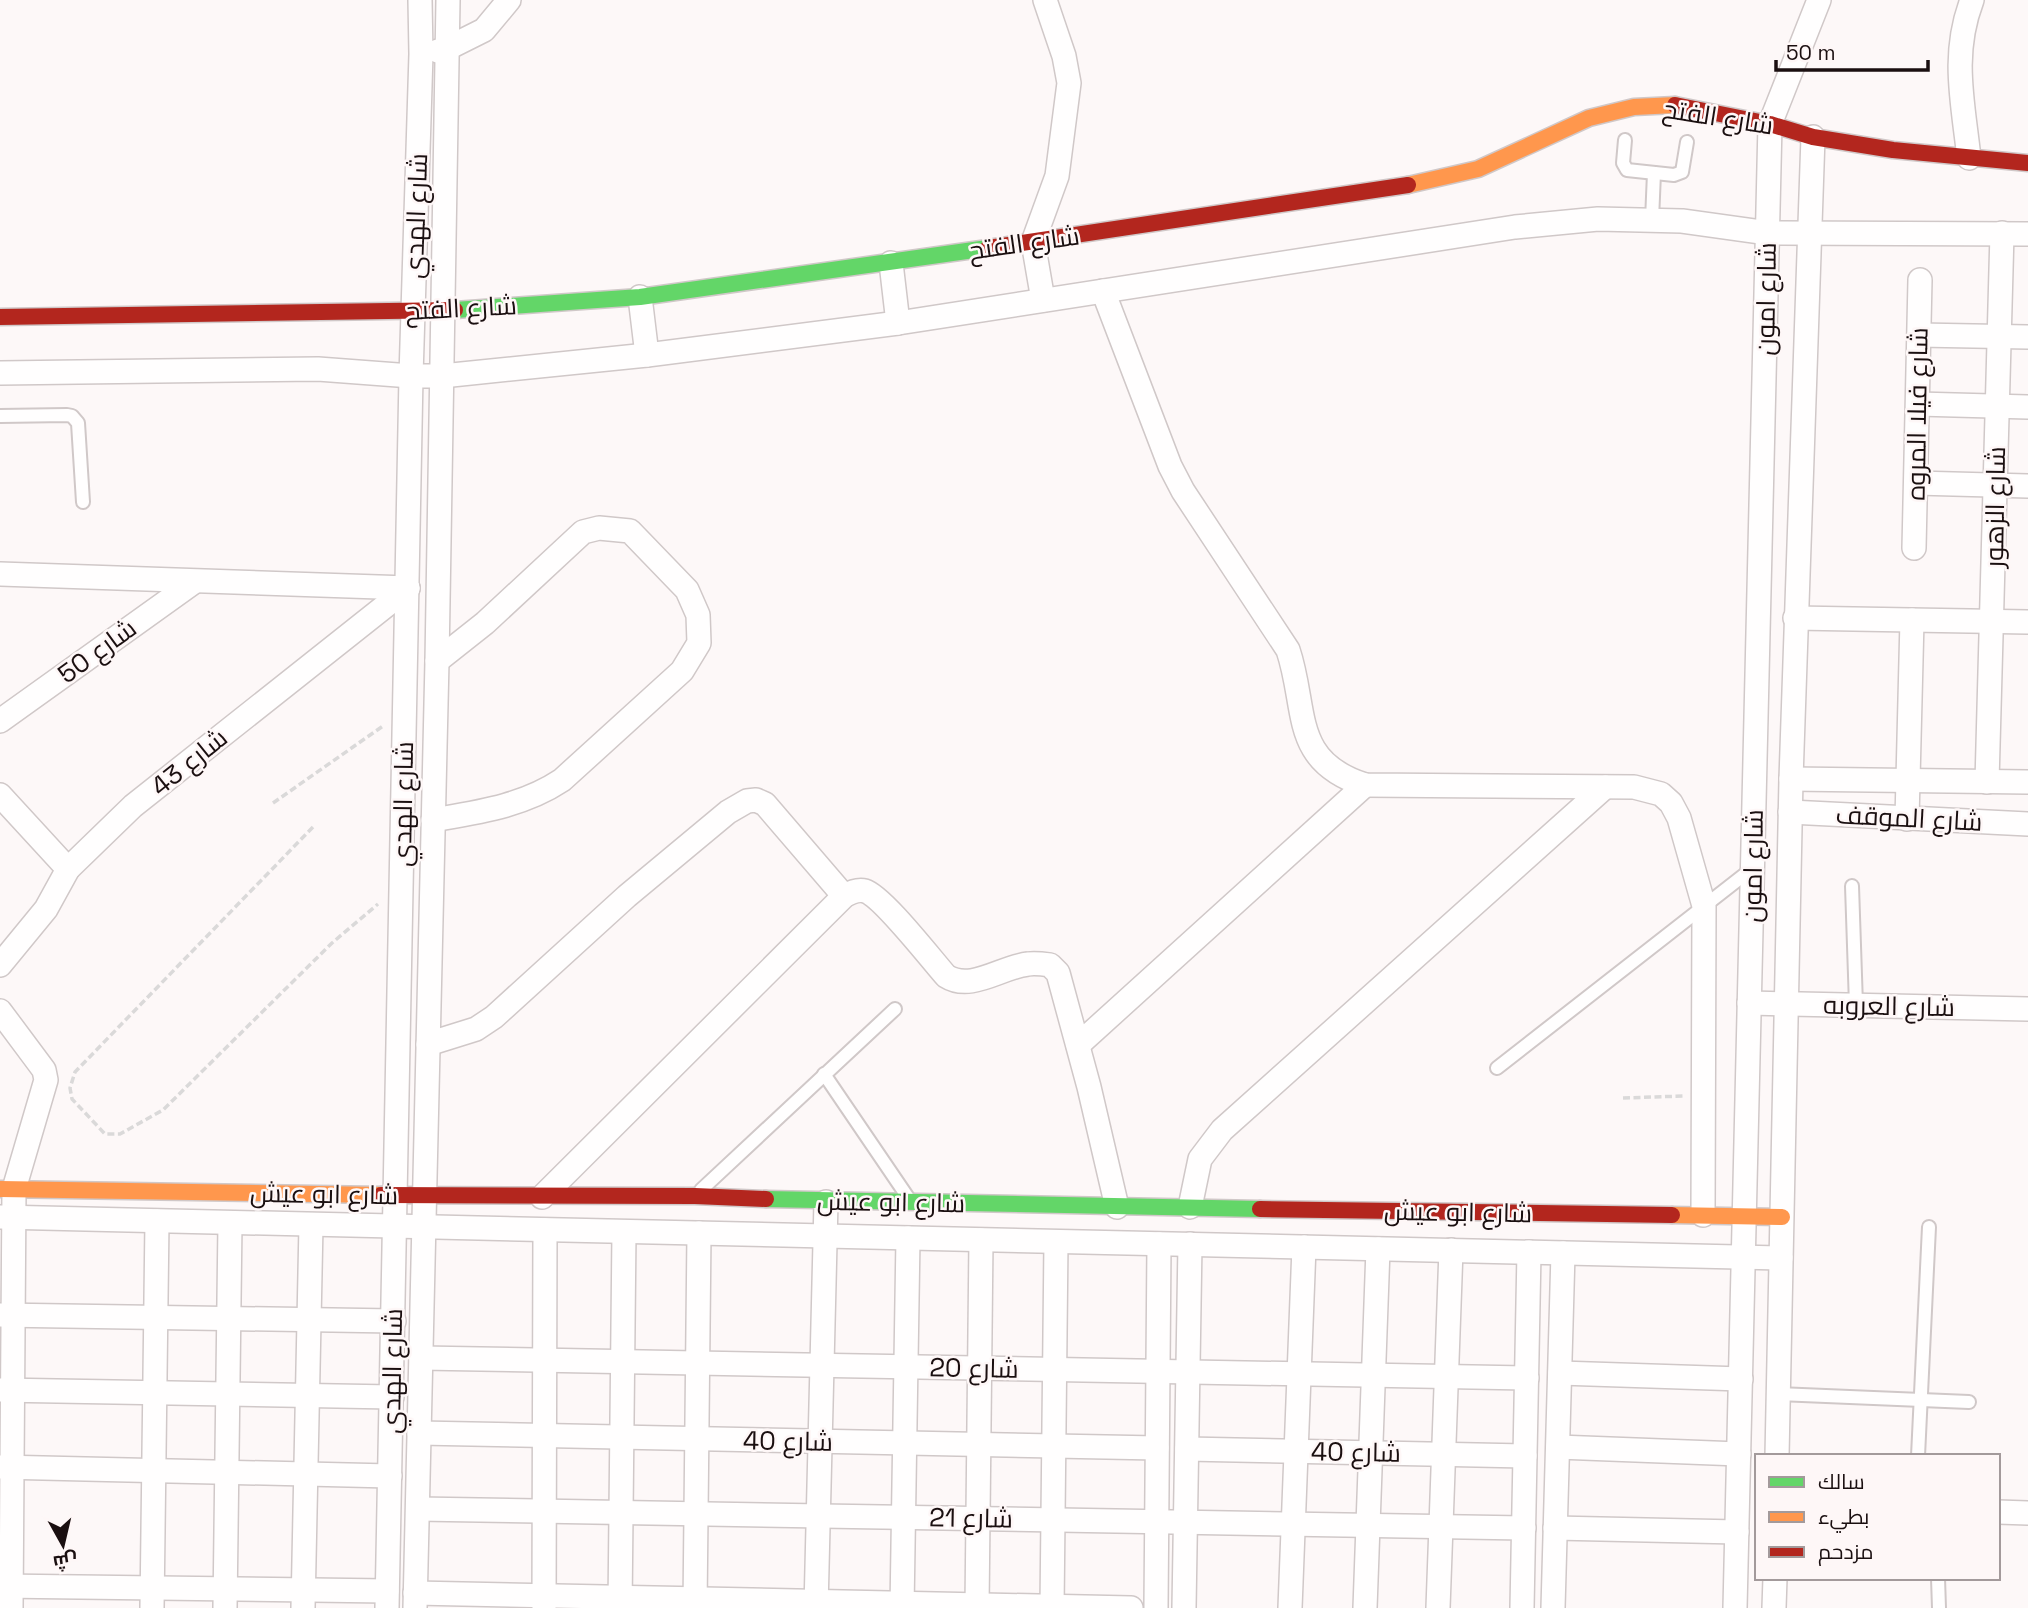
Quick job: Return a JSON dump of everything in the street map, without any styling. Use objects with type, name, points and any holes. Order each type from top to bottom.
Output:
[{"type":"street","name":"شارع الهدي","points":[[387,1599],[411,376],[421,54],[420,0]]},
{"type":"street","name":"شارع الهدي","points":[[415,1600],[437,661],[448,0]]},
{"type":"street","points":[[421,54],[448,48],[484,30],[509,0]]},
{"type":"street","points":[[1043,300],[1033,242],[1057,176],[1069,83],[1064,56],[1045,0]]},
{"type":"street","points":[[1770,124],[1819,0]]},
{"type":"street","points":[[1969,158],[1959,55],[1964,22],[1972,0]]},
{"type":"street","name":"شارع الفتح","points":[[0,317],[414,312],[640,297],[1033,242],[1422,183],[1478,170],[1589,118],[1634,107],[1681,105],[1770,124],[1813,137],[1893,150],[2028,163]]},
{"type":"street","name":"شارع امون","points":[[1735,1608],[1770,124]]},
{"type":"street","name":"شارع امون","points":[[1777,1454],[1795,618],[1813,137]]},
{"type":"street","points":[[0,373],[318,369],[442,376],[647,355],[898,323],[1515,227],[1598,219],[1682,221],[1768,233],[2028,234]]},
{"type":"street","name":"شارع الزهور","points":[[1987,782],[2002,233]]},
{"type":"street","points":[[891,262],[898,323]]},
{"type":"street","name":"شارع فيلا المروه","points":[[1914,548],[1920,280]]},
{"type":"street","points":[[1102,291],[1183,491],[1288,650],[1295,671],[1304,731],[1312,748],[1327,765],[1346,779],[1365,785],[1649,789],[1661,794],[1671,803],[1679,818],[1704,906],[1703,1215]]},
{"type":"street","points":[[640,297],[647,355]]},
{"type":"street","points":[[1919,335],[2028,337]]},
{"type":"street","points":[[1918,404],[2028,407]]},
{"type":"street","points":[[1916,483],[2028,486]]},
{"type":"street","points":[[433,820],[502,808],[542,793],[562,780],[682,671],[699,643],[698,615],[687,590],[630,531],[599,528],[583,532],[485,623],[437,661]]},
{"type":"street","points":[[0,574],[408,587]]},
{"type":"street","name":"شارع 50","points":[[0,721],[194,582]]},
{"type":"street","name":"شارع 43","points":[[0,965],[46,909],[68,869],[134,806],[408,587]]},
{"type":"street","points":[[1795,618],[2028,622]]},
{"type":"street","points":[[1907,819],[1912,620]]},
{"type":"street","name":"شارع الموقف","points":[[1791,779],[2028,782]]},
{"type":"street","points":[[1078,1045],[1365,785]]},
{"type":"street","points":[[1190,1208],[1200,1159],[1222,1130],[1605,787]]},
{"type":"street","points":[[0,795],[68,869]]},
{"type":"street","points":[[428,1044],[476,1029],[494,1017],[627,896],[728,812],[747,801],[756,800],[765,804],[844,895]]},
{"type":"street","name":"شارع الموقف","points":[[1790,813],[2028,824]]},
{"type":"street","points":[[542,1198],[844,895],[863,891],[870,894],[946,976],[953,980],[970,981],[1026,964],[1051,965],[1058,973],[1117,1206]]},
{"type":"street","name":"شارع العروبه","points":[[1749,1003],[2028,1009]]},
{"type":"street","points":[[0,1011],[44,1070],[46,1080],[7,1189],[7,1593],[152,1598],[387,1599]]},
{"type":"street","name":"شارع ابو عيش","points":[[7,1189],[542,1198],[695,1196],[826,1202],[1782,1217]]},
{"type":"street","points":[[816,1605],[826,1202]]},
{"type":"street","points":[[1150,1207],[1154,1244],[1158,1371],[1156,1608]]},
{"type":"street","name":"شارع ابو عيش","points":[[7,1218],[1781,1258]]},
{"type":"street","points":[[152,1598],[157,1221]]},
{"type":"street","points":[[225,1598],[230,1223]]},
{"type":"street","points":[[303,1599],[311,1224]]},
{"type":"street","points":[[544,1602],[545,1230]]},
{"type":"street","points":[[620,1602],[624,1232]]},
{"type":"street","points":[[695,1603],[699,1233]]},
{"type":"street","points":[[902,1606],[908,1238]]},
{"type":"street","points":[[977,1606],[981,1240]]},
{"type":"street","points":[[1052,1607],[1056,1242]]},
{"type":"street","points":[[1184,1608],[1190,1244]]},
{"type":"street","points":[[1290,1608],[1304,1247]]},
{"type":"street","points":[[1365,1608],[1378,1249]]},
{"type":"street","points":[[1438,1608],[1451,1251]]},
{"type":"street","points":[[1522,1608],[1529,1252]]},
{"type":"street","points":[[1553,1608],[1563,1253]]},
{"type":"street","points":[[7,1315],[394,1321]]},
{"type":"street","name":"شارع 20","points":[[421,1358],[1527,1378]]},
{"type":"street","points":[[1560,1373],[1741,1379]]},
{"type":"street","points":[[6,1390],[392,1397]]},
{"type":"street","name":"شارع 40","points":[[419,1433],[1157,1448]]},
{"type":"street","points":[[1558,1447],[1739,1454]]},
{"type":"street","name":"شارع 40","points":[[1187,1449],[1525,1456]]},
{"type":"street","points":[[6,1468],[390,1476]]},
{"type":"street","name":"شارع 21","points":[[418,1509],[1524,1528]]},
{"type":"street","points":[[2000,1513],[2028,1513]]},
{"type":"street","points":[[1555,1528],[1737,1532]]},
{"type":"street","points":[[1774,1580],[1774,1608]]},
{"type":"street","points":[[415,1600],[1132,1608]]},
{"type":"lane","points":[[1625,140],[1625,167],[1630,170],[1677,175],[1682,172],[1687,142]]},
{"type":"lane","points":[[1652,220],[1654,173]]},
{"type":"lane","points":[[0,416],[67,415],[76,419],[83,502]]},
{"type":"lane","points":[[1497,1068],[1753,868]]},
{"type":"lane","points":[[1852,886],[1856,1005]]},
{"type":"lane","points":[[695,1196],[895,1009]]},
{"type":"lane","points":[[824,1074],[912,1202]]},
{"type":"lane","points":[[1918,1454],[1929,1227]]},
{"type":"lane","points":[[1779,1394],[1969,1402]]},
{"type":"lane","points":[[1938,1580],[1939,1608]]},
{"type":"path","points":[[273,803],[405,711]]},
{"type":"path","points":[[313,827],[75,1073],[69,1087],[72,1099],[105,1134],[120,1134],[163,1110],[332,943],[402,885]]},
{"type":"path","points":[[1623,1098],[1703,1095]]},
{"type":"traffic: fast","points":[[455,310],[640,297],[988,248]]},
{"type":"traffic: fast","points":[[766,1199],[1260,1209]]},
{"type":"traffic: slow","points":[[1408,185],[1478,169],[1589,118],[1634,107],[1675,105]]},
{"type":"traffic: slow","points":[[0,1189],[381,1195]]},
{"type":"traffic: slow","points":[[1672,1215],[1782,1217]]},
{"type":"traffic: jam","points":[[1675,105],[1770,124],[1813,137],[1893,150],[2028,163]]},
{"type":"traffic: jam","points":[[988,248],[1408,185]]},
{"type":"traffic: jam","points":[[0,317],[455,310]]},
{"type":"traffic: jam","points":[[381,1195],[695,1196],[766,1199]]},
{"type":"traffic: jam","points":[[1260,1209],[1672,1215]]}]
